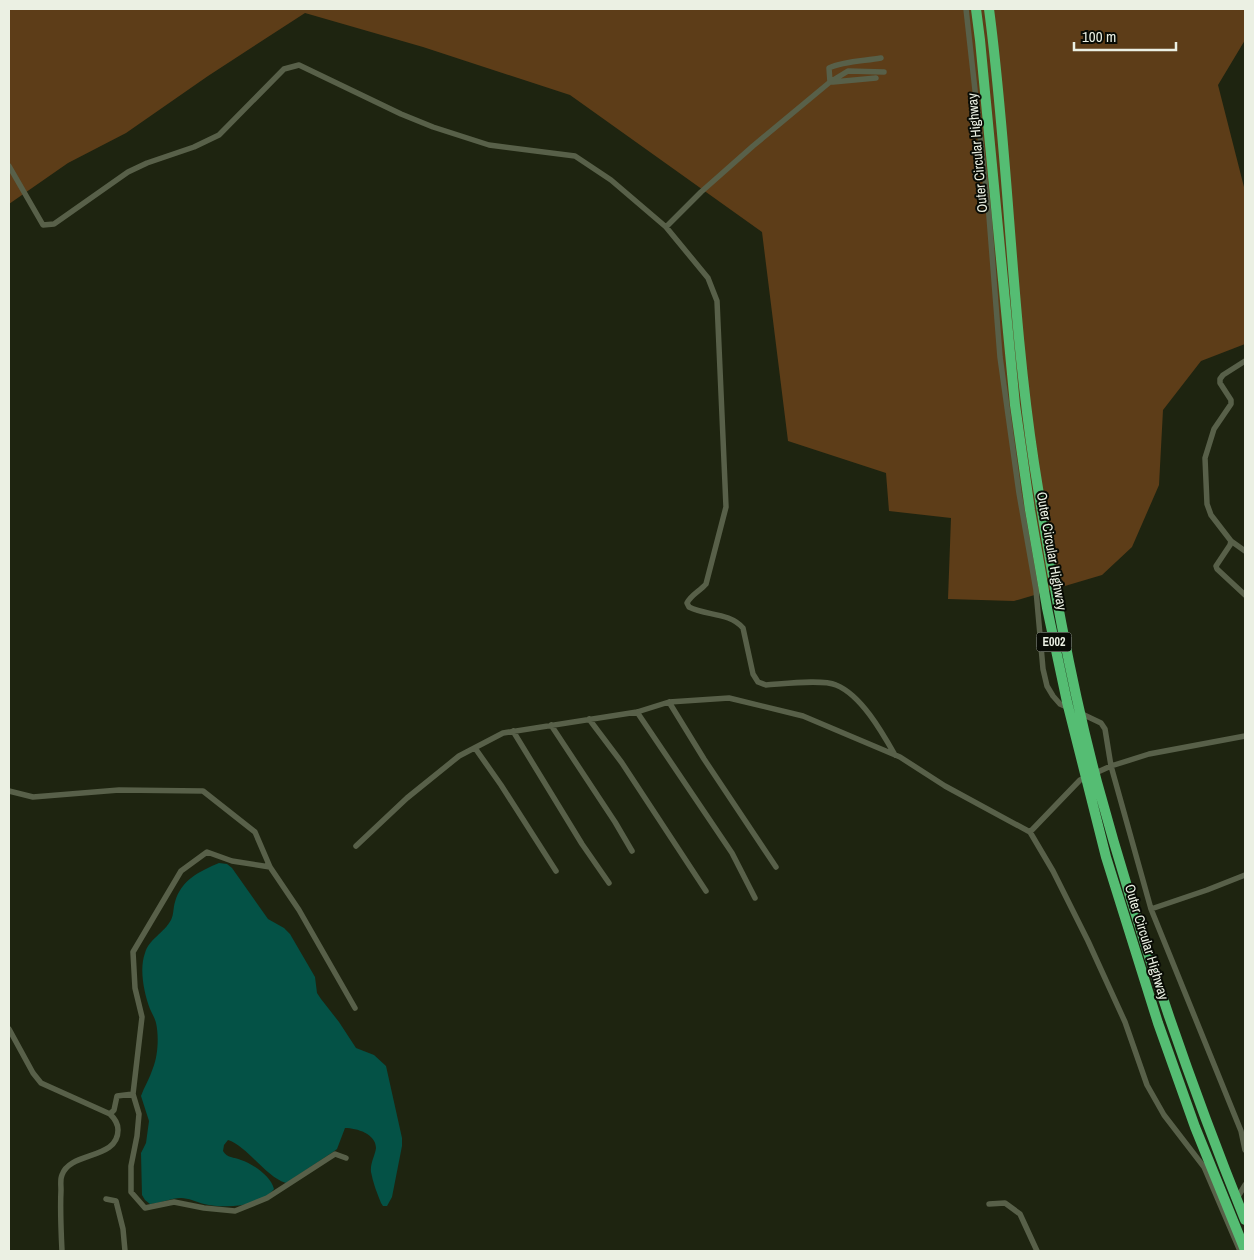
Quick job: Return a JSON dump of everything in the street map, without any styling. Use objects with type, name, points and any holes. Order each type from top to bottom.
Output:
[{"type":"highway","name":"Outer Circular Highway","points":[[976,9],[1015,405],[1044,589],[1067,702],[1106,857],[1152,1004],[1195,1127],[1245,1250]]},
{"type":"highway","name":"Outer Circular Highway","points":[[989,9],[1002,124],[1024,383],[1034,461],[1063,632],[1096,779],[1133,907],[1170,1023],[1205,1120],[1245,1220]]},
{"type":"street","points":[[966,9],[989,216],[1000,356],[1019,493],[1036,590],[1043,669],[1047,686],[1060,704],[1101,722],[1105,729],[1111,766],[1151,909],[1243,1130],[1245,1150]]},
{"type":"street","points":[[830,82],[829,68],[838,64],[850,64],[882,58]]},
{"type":"street","points":[[9,166],[43,225],[54,224],[128,172],[147,163],[194,147],[219,135],[284,69],[300,65],[433,128],[489,145],[575,156],[611,180],[666,227],[708,278],[717,301],[726,507],[706,584],[699,592],[691,596],[687,604],[689,607],[738,622],[743,628],[753,674],[758,682],[766,685],[824,682],[835,684],[846,690],[877,723],[895,755]]},
{"type":"street","points":[[666,227],[738,159],[830,82],[848,71],[884,72]]},
{"type":"street","points":[[830,82],[876,78]]},
{"type":"street","points":[[1245,361],[1220,379],[1220,383],[1231,400],[1231,404],[1214,430],[1206,458],[1208,510],[1231,541],[1245,551]]},
{"type":"street","points":[[1231,541],[1216,569],[1245,595]]},
{"type":"street","points":[[356,846],[407,798],[459,756],[503,733],[636,712],[668,702],[729,698],[803,716],[895,755],[945,786],[1030,832],[1053,871],[1088,940],[1125,1022],[1147,1085],[1164,1116],[1204,1167],[1240,1251]]},
{"type":"street","points":[[668,702],[704,760],[776,867]]},
{"type":"street","points":[[636,712],[732,853],[756,898]]},
{"type":"street","points":[[589,719],[622,763],[706,891]]},
{"type":"street","points":[[551,725],[615,822],[632,852]]},
{"type":"street","points":[[513,731],[582,844],[609,883]]},
{"type":"street","points":[[1030,832],[1080,780],[1111,766],[1148,754],[1245,736]]},
{"type":"street","points":[[475,748],[556,871]]},
{"type":"street","points":[[9,791],[33,797],[119,790],[203,791],[255,832],[270,867],[298,910],[355,1008]]},
{"type":"street","points":[[270,867],[232,861],[207,852],[181,871],[133,952],[135,988],[142,1018],[133,1094],[139,1114],[131,1166],[131,1192],[145,1208],[174,1202],[204,1208],[235,1211],[267,1198],[335,1154],[346,1158]]},
{"type":"street","points":[[1151,909],[1245,875]]},
{"type":"street","points":[[9,1029],[41,1084],[110,1114],[118,1126],[118,1134],[114,1142],[105,1150],[72,1163],[65,1168],[61,1176],[62,1251]]},
{"type":"street","points":[[110,1114],[114,1110],[118,1096],[133,1094]]},
{"type":"street","points":[[1224,1215],[1245,1185]]},
{"type":"street","points":[[106,1199],[116,1201],[123,1229],[125,1251]]},
{"type":"street","points":[[989,1204],[1005,1203],[1020,1214],[1037,1251]]},
{"type":"shaded area","points":[[9,9],[1245,9],[1245,40],[1218,85],[1245,191],[1245,344],[1201,361],[1163,410],[1159,485],[1132,547],[1102,575],[1014,601],[948,599],[951,518],[889,511],[886,473],[788,441],[762,232],[570,95],[423,47],[305,13],[208,76],[126,133],[68,163],[9,204]]},
{"type":"water","points":[[219,863],[227,864],[232,868],[268,919],[284,928],[290,934],[315,977],[317,993],[356,1048],[374,1055],[386,1066],[402,1138],[392,1197],[387,1206],[383,1206],[381,1203],[371,1172],[376,1148],[373,1139],[355,1129],[345,1128],[337,1149],[286,1183],[271,1175],[242,1148],[228,1140],[224,1145],[223,1151],[229,1156],[256,1168],[265,1175],[274,1189],[260,1200],[251,1203],[212,1206],[181,1198],[150,1204],[142,1195],[141,1153],[146,1143],[149,1121],[141,1096],[155,1063],[158,1040],[156,1021],[150,1009],[144,988],[142,974],[143,959],[147,948],[171,920],[175,902],[182,888],[192,877]]}]
